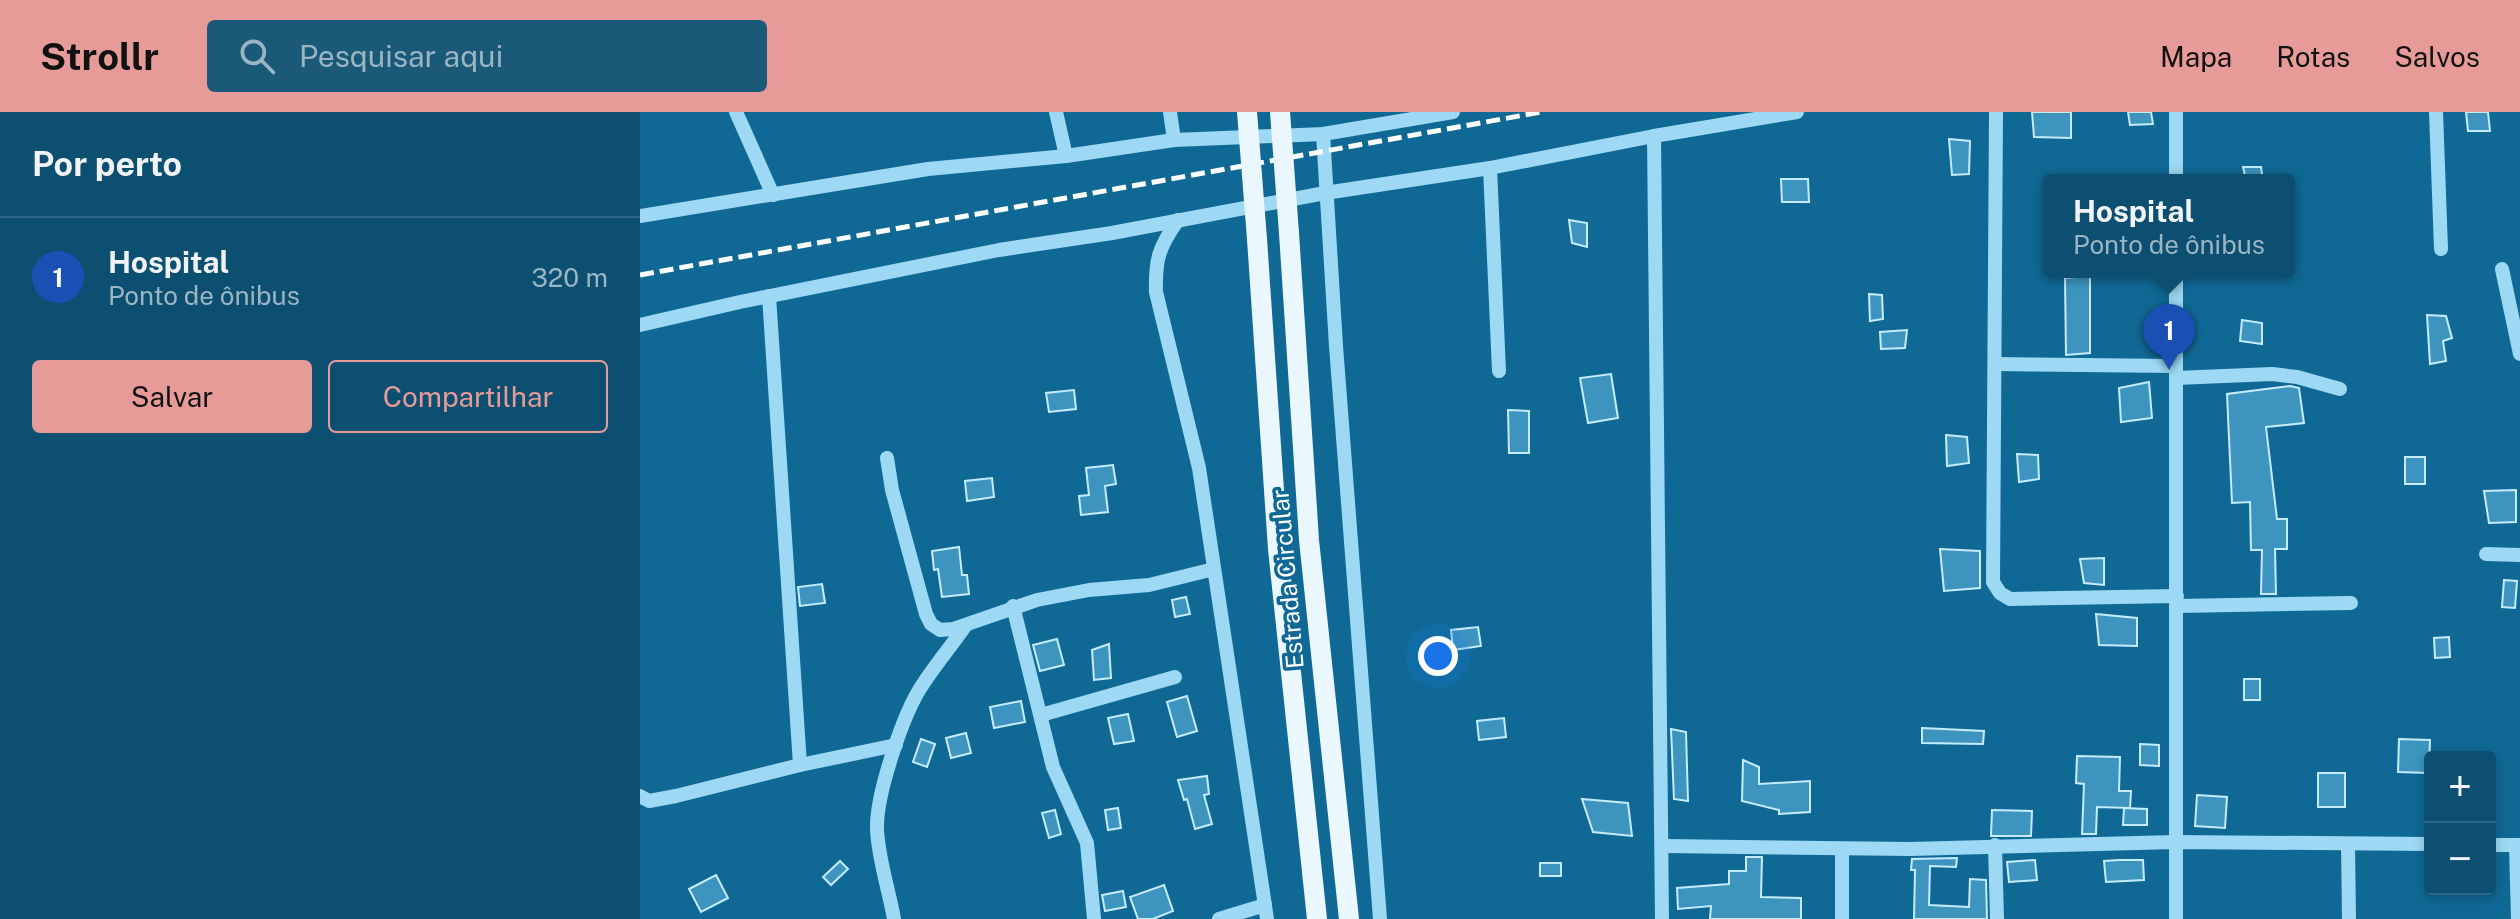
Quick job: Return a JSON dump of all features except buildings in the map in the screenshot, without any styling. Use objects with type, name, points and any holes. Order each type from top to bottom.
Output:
[{"type":"main road","name":"Estrada Circular","points":[[1247,112],[1278,549],[1317,919]]},
{"type":"main road","name":"Estrada Circular","points":[[1280,112],[1309,540],[1349,919]]},
{"type":"street","points":[[736,112],[773,195]]},
{"type":"street","points":[[1056,112],[1066,156]]},
{"type":"street","points":[[1170,112],[1174,140]]},
{"type":"street","points":[[640,216],[928,169],[1066,156],[1174,140],[1323,134],[1453,112]]},
{"type":"street","points":[[640,325],[999,250],[1325,193],[1490,168],[1797,112]]},
{"type":"street","points":[[1996,112],[1993,582],[2000,593],[2010,599],[2351,603]]},
{"type":"street","points":[[2176,112],[2176,174]]},
{"type":"street","points":[[2436,112],[2441,249]]},
{"type":"street","points":[[1323,134],[1380,919]]},
{"type":"street","points":[[1654,136],[1662,919]]},
{"type":"street","points":[[1490,168],[1499,371]]},
{"type":"street","points":[[1178,220],[1162,243],[1155,265],[1156,292],[1189,419],[1266,912],[1219,919]]},
{"type":"street","points":[[2502,269],[2520,354]]},
{"type":"street","points":[[2176,278],[2176,919]]},
{"type":"street","points":[[769,296],[800,765]]},
{"type":"street","points":[[1995,364],[2272,374],[2297,377],[2340,389]]},
{"type":"street","points":[[887,458],[892,490],[926,614],[931,624],[940,630],[966,625],[1013,606],[1089,590],[1149,585],[1214,569]]},
{"type":"street","points":[[2486,554],[2520,555]]},
{"type":"street","points":[[1013,606],[1053,767],[1087,843],[1094,919]]},
{"type":"street","points":[[894,919],[877,833],[877,814],[896,745],[922,684],[966,625]]},
{"type":"street","points":[[1041,715],[1175,677]]},
{"type":"street","points":[[640,796],[649,801],[676,796],[896,745]]},
{"type":"street","points":[[1663,846],[1842,849],[2175,842],[2424,844]]},
{"type":"street","points":[[2348,844],[2349,919]]},
{"type":"street","points":[[1995,845],[1997,919]]},
{"type":"street","points":[[2496,845],[2518,845],[2518,919]]},
{"type":"street","points":[[1842,849],[1842,919]]},
{"type":"railway","points":[[640,275],[1541,112]]},
{"type":"place","name":"Hospital","points":[[2169,370]]}]
